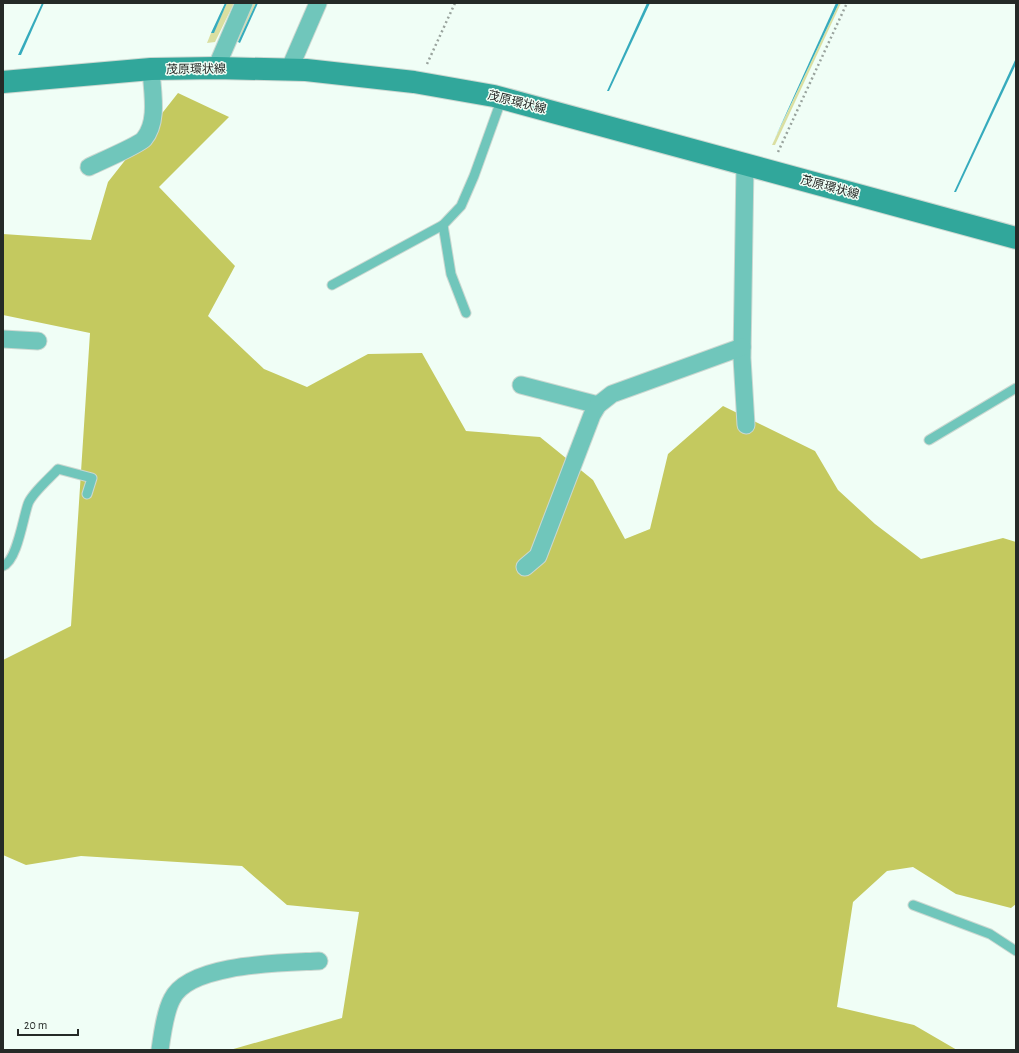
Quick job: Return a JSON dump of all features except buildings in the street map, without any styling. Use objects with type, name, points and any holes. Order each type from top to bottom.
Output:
[{"type":"main road","name":"茂原環状線","points":[[3,82],[151,69],[216,68],[289,70],[414,82],[502,98],[1016,238]]},
{"type":"street","points":[[216,68],[244,3]]},
{"type":"street","points":[[289,70],[318,3]]},
{"type":"street","points":[[89,167],[144,140],[151,127],[152,121],[153,109],[151,69]]},
{"type":"street","points":[[745,164],[742,347],[746,426]]},
{"type":"street","points":[[3,339],[38,340]]},
{"type":"street","points":[[525,567],[538,556],[592,415],[598,406],[612,394],[742,347]]},
{"type":"street","points":[[521,385],[598,406]]},
{"type":"street","points":[[160,1050],[162,1036],[172,999],[182,985],[201,976],[229,969],[319,961]]},
{"type":"lane","points":[[332,285],[444,226],[461,206],[474,176],[502,98]]},
{"type":"lane","points":[[444,226],[451,274],[466,313]]},
{"type":"lane","points":[[929,440],[1016,388]]},
{"type":"lane","points":[[3,566],[6,565],[14,553],[28,501],[58,469],[92,478],[87,494]]},
{"type":"lane","points":[[913,905],[990,934],[1016,951]]},
{"type":"path","points":[[414,82],[427,63],[455,3]]},
{"type":"path","points":[[766,170],[778,152],[847,3]]},
{"type":"green space","points":[[227,3],[234,3],[215,42],[207,43],[211,33],[214,32]]},
{"type":"green space","points":[[253,3],[256,3],[238,42],[235,42]]},
{"type":"green space","points":[[839,3],[841,3],[775,145],[772,145]]},
{"type":"green space","points":[[178,93],[229,117],[159,187],[235,266],[208,316],[264,369],[307,387],[368,354],[422,353],[466,431],[540,437],[593,480],[625,539],[650,529],[668,454],[723,406],[815,451],[838,490],[875,524],[921,559],[1003,538],[1016,542],[1016,904],[1011,908],[956,894],[913,867],[887,871],[853,902],[837,1007],[914,1025],[957,1050],[230,1050],[342,1018],[359,912],[287,905],[242,866],[81,856],[26,865],[3,855],[3,660],[71,626],[90,333],[3,315],[3,234],[91,240],[108,182]]},
{"type":"water","points":[[42,3],[44,3],[21,55],[18,55]]},
{"type":"water","points":[[225,3],[227,3],[214,33],[211,33]]},
{"type":"water","points":[[256,3],[258,3],[240,43],[238,42]]},
{"type":"water","points":[[647,3],[650,3],[609,91],[607,91]]},
{"type":"water","points":[[836,3],[839,3],[775,138]]},
{"type":"water","points":[[1016,58],[1016,64],[956,192],[954,192]]}]
